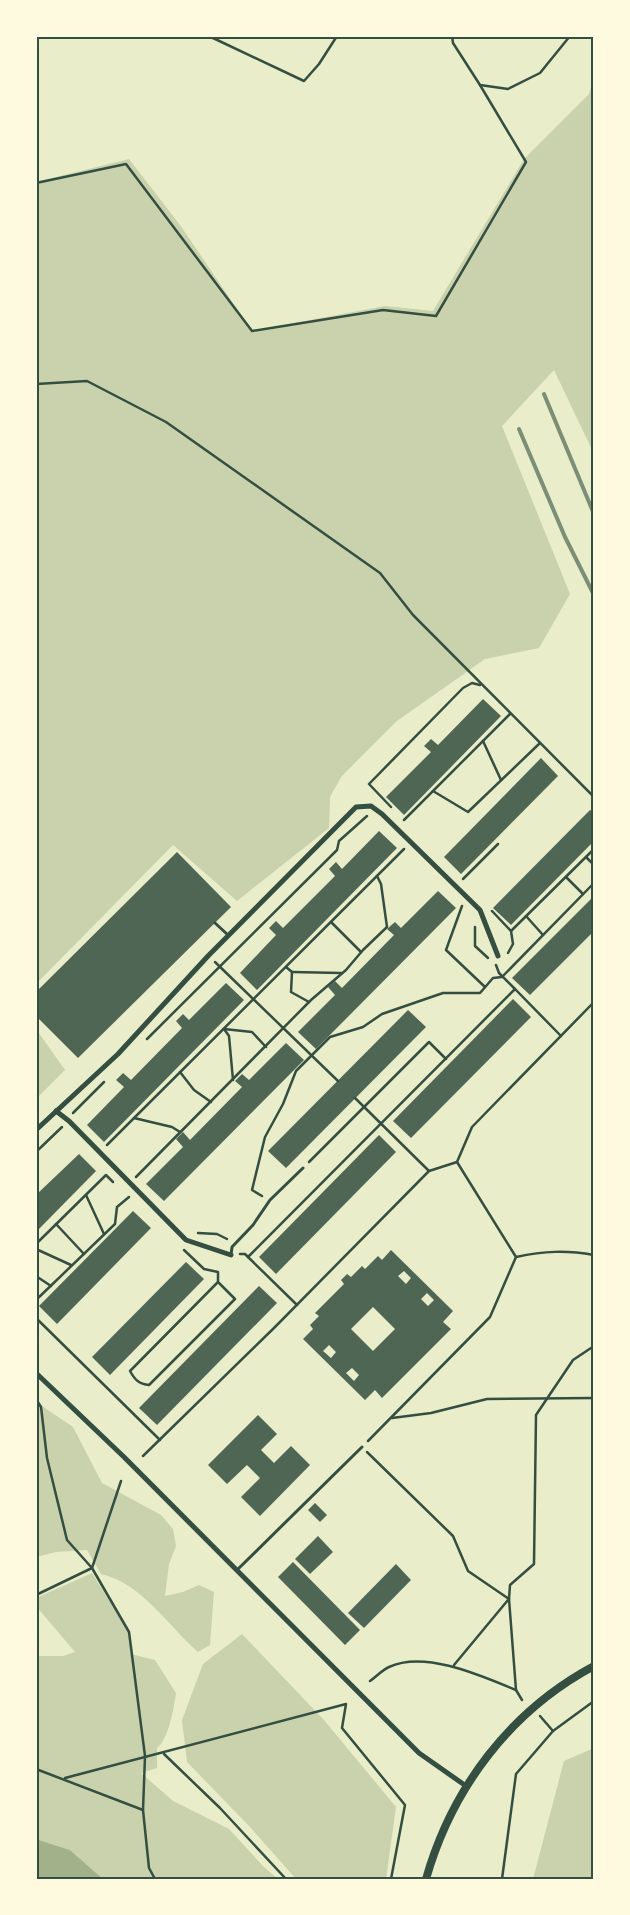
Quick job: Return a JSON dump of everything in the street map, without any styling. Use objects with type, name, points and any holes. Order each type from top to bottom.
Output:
[{"type":"street","points":[[36,1130],[118,1054],[208,956],[356,807],[371,806],[382,814],[480,910],[498,958]]},
{"type":"street","points":[[56,1111],[69,1121],[98,1153],[186,1240],[231,1255]]},
{"type":"street","points":[[36,1373],[237,1570],[419,1753],[466,1786]]},
{"type":"street","points":[[426,1879],[444,1826],[466,1786],[494,1747],[528,1713],[564,1683],[594,1666]]},
{"type":"lane","points":[[215,923],[228,936]]},
{"type":"lane","points":[[231,1255],[232,1247],[253,1225],[270,1200],[302,1168]]},
{"type":"lane","points":[[237,1570],[362,1448]]},
{"type":"path","points":[[198,36],[213,38],[304,81],[319,64],[336,36]]},
{"type":"path","points":[[36,183],[126,164],[252,331],[383,310],[436,316],[526,162],[480,85],[452,43],[452,36]]},
{"type":"path","points":[[480,85],[508,89],[540,73],[570,36]]},
{"type":"path","points":[[36,384],[87,381],[166,422],[380,573],[413,615],[594,797]]},
{"type":"path","points":[[392,808],[369,784],[462,688],[472,683],[481,685]]},
{"type":"path","points":[[404,820],[510,714]]},
{"type":"path","points":[[483,741],[501,780]]},
{"type":"path","points":[[433,791],[468,812],[540,743]]},
{"type":"path","points":[[142,1044],[338,850],[340,842],[370,814]]},
{"type":"path","points":[[398,814],[410,827]]},
{"type":"path","points":[[468,886],[462,880],[498,844]]},
{"type":"path","points":[[98,1153],[405,848],[411,855]]},
{"type":"path","points":[[511,931],[594,849]]},
{"type":"path","points":[[586,857],[594,865]]},
{"type":"path","points":[[135,1178],[309,1002],[342,973],[388,927],[381,884],[377,875]]},
{"type":"path","points":[[566,877],[583,894]]},
{"type":"path","points":[[252,1190],[265,1137],[283,1104],[296,1071],[330,1037],[363,1027],[382,1014],[443,993],[480,993],[493,978],[502,977],[594,883]]},
{"type":"path","points":[[456,900],[468,912]]},
{"type":"path","points":[[475,919],[475,946],[485,957],[498,958],[508,954],[513,944],[511,931],[486,905]]},
{"type":"path","points":[[462,906],[446,950],[485,988]]},
{"type":"path","points":[[526,916],[543,935]]},
{"type":"path","points":[[331,922],[361,952]]},
{"type":"path","points":[[208,956],[338,1081]]},
{"type":"path","points":[[498,958],[496,965],[502,977],[561,1036]]},
{"type":"path","points":[[286,967],[292,972],[342,973]]},
{"type":"path","points":[[292,972],[291,992],[309,1002]]},
{"type":"path","points":[[248,1257],[515,989]]},
{"type":"path","points":[[458,1162],[472,1127],[594,1002]]},
{"type":"path","points":[[224,1029],[252,1032],[266,1047]]},
{"type":"path","points":[[224,1029],[229,1036],[232,1080]]},
{"type":"path","points":[[302,1168],[429,1042],[446,1059]]},
{"type":"path","points":[[180,1072],[194,1090],[211,1102]]},
{"type":"path","points":[[36,1155],[37,1151],[69,1121],[73,1114],[107,1079]]},
{"type":"path","points":[[355,1098],[429,1171]]},
{"type":"path","points":[[134,1118],[172,1127],[180,1132]]},
{"type":"path","points":[[143,1456],[297,1305],[429,1171],[458,1162]]},
{"type":"path","points":[[458,1162],[516,1257]]},
{"type":"path","points":[[36,1244],[106,1175],[117,1186]]},
{"type":"path","points":[[123,1192],[136,1204]]},
{"type":"path","points":[[86,1195],[104,1234]]},
{"type":"path","points":[[36,1300],[114,1224],[117,1207],[129,1197]]},
{"type":"path","points":[[56,1224],[84,1254]]},
{"type":"path","points":[[36,1249],[72,1265]]},
{"type":"path","points":[[184,1250],[204,1270],[218,1272],[218,1282],[130,1371],[141,1384],[149,1385],[235,1299],[218,1282]]},
{"type":"path","points":[[516,1257],[544,1251],[568,1251],[594,1255]]},
{"type":"path","points":[[231,1255],[245,1254],[297,1305]]},
{"type":"path","points":[[509,1599],[468,1571],[453,1536],[362,1448],[490,1317],[516,1257]]},
{"type":"path","points":[[36,1276],[51,1286]]},
{"type":"path","points":[[36,1318],[160,1440]]},
{"type":"path","points":[[522,1700],[516,1690],[509,1599],[510,1585],[534,1564],[536,1415],[573,1360],[594,1346]]},
{"type":"path","points":[[390,1418],[431,1413],[487,1399],[594,1398]]},
{"type":"path","points":[[36,1399],[41,1407],[47,1458],[67,1540],[92,1568],[129,1632],[145,1756],[143,1810],[149,1868],[155,1879]]},
{"type":"path","points":[[36,1595],[92,1568],[121,1481]]},
{"type":"path","points":[[453,1666],[509,1599]]},
{"type":"path","points":[[370,1681],[389,1667],[410,1663],[453,1666],[516,1690]]},
{"type":"path","points":[[502,1879],[516,1774],[553,1731],[594,1701]]},
{"type":"path","points":[[65,1778],[145,1756],[164,1754],[346,1704],[342,1728],[405,1805],[391,1879]]},
{"type":"path","points":[[540,1716],[553,1731]]},
{"type":"path","points":[[164,1754],[220,1808],[286,1879]]},
{"type":"path","points":[[36,1768],[143,1810]]},
{"type":"shaded area","points":[[594,75],[594,454],[554,370],[502,426],[570,594],[539,648],[485,659],[397,721],[341,777],[330,797],[329,828],[237,901],[173,845],[36,984],[36,182],[129,159],[180,225],[252,331],[385,306],[433,311],[524,159],[589,94]]},
{"type":"shaded area","points":[[36,1029],[65,1070],[36,1099]]},
{"type":"shaded area","points":[[36,1402],[73,1427],[102,1483],[161,1515],[173,1529],[176,1546],[169,1564],[165,1596],[183,1592],[199,1585],[214,1592],[210,1645],[198,1652],[142,1596],[116,1579],[101,1574],[87,1550],[56,1552],[36,1557]]},
{"type":"shaded area","points":[[92,1573],[129,1632],[131,1654],[155,1660],[176,1693],[168,1730],[165,1738],[157,1748],[157,1768],[141,1773],[173,1801],[229,1829],[264,1867],[278,1879],[103,1879],[70,1850],[36,1839],[36,1656],[63,1656],[75,1652],[36,1606],[36,1598]]},
{"type":"shaded area","points":[[242,1634],[324,1720],[396,1807],[386,1879],[296,1879],[250,1827],[187,1762],[182,1720],[203,1664]]},
{"type":"shaded area","points":[[594,1748],[594,1879],[533,1879],[564,1761]]},
{"type":"shaded area","points":[[36,1839],[70,1850],[103,1879],[36,1879]]},
{"type":"building","points":[[483,699],[501,716],[404,815],[386,797],[431,752],[424,746],[431,739],[438,745]]},
{"type":"building","points":[[541,758],[558,776],[461,874],[444,857]]},
{"type":"building","points":[[590,810],[594,813],[594,841],[511,925],[493,908]]},
{"type":"building","points":[[379,831],[397,848],[257,990],[240,973],[276,935],[269,928],[276,921],[283,928],[335,876],[329,869],[336,862],[342,869]]},
{"type":"building","points":[[177,852],[231,907],[78,1058],[36,1016],[36,992]]},
{"type":"building","points":[[438,891],[456,908],[316,1049],[298,1032],[335,995],[328,987],[335,981],[342,988],[394,935],[387,929],[395,922],[401,928]]},
{"type":"building","points":[[594,896],[594,931],[530,995],[512,978]]},
{"type":"building","points":[[226,983],[244,1000],[104,1142],[87,1125],[124,1087],[116,1080],[123,1073],[131,1080],[182,1028],[176,1021],[183,1014],[189,1020]]},
{"type":"building","points":[[513,999],[531,1017],[411,1138],[393,1121]]},
{"type":"building","points":[[408,1010],[426,1027],[286,1168],[268,1151]]},
{"type":"building","points":[[286,1043],[304,1060],[164,1201],[146,1184],[183,1147],[176,1139],[183,1132],[190,1140],[242,1087],[235,1081],[242,1074],[249,1080]]},
{"type":"building","points":[[379,1135],[396,1152],[276,1274],[259,1257]]},
{"type":"building","points":[[79,1154],[96,1171],[36,1232],[36,1195]]},
{"type":"building","points":[[133,1211],[151,1228],[57,1324],[39,1306]]},
{"type":"building","points":[[391,1250],[453,1311],[443,1322],[451,1329],[382,1398],[375,1390],[365,1400],[303,1339],[313,1329],[310,1325],[319,1316],[315,1313],[344,1284],[341,1280],[347,1274],[351,1277],[362,1266],[365,1269],[378,1256],[382,1260]],"holes":[[[404,1271],[411,1278],[406,1284],[398,1276]],[[427,1293],[434,1300],[428,1306],[421,1299]],[[373,1307],[395,1329],[373,1351],[351,1329]],[[329,1345],[336,1352],[331,1358],[323,1351]],[[352,1368],[359,1375],[354,1381],[346,1373]]]},
{"type":"building","points":[[186,1262],[204,1279],[110,1375],[92,1357]]},
{"type":"building","points":[[259,1286],[277,1303],[157,1425],[139,1408]]},
{"type":"building","points":[[258,1415],[277,1434],[261,1450],[274,1463],[291,1446],[310,1465],[260,1516],[241,1497],[260,1478],[247,1465],[227,1484],[208,1465]]},
{"type":"building","points":[[315,1503],[327,1515],[320,1522],[308,1510]]},
{"type":"building","points":[[318,1536],[333,1552],[310,1574],[295,1559]]},
{"type":"building","points":[[293,1562],[360,1630],[345,1645],[278,1577]]},
{"type":"building","points":[[396,1564],[411,1580],[364,1628],[348,1613]]},
{"type":"railway","points":[[544,394],[594,514]]},
{"type":"railway","points":[[519,429],[565,537],[594,595]]}]
